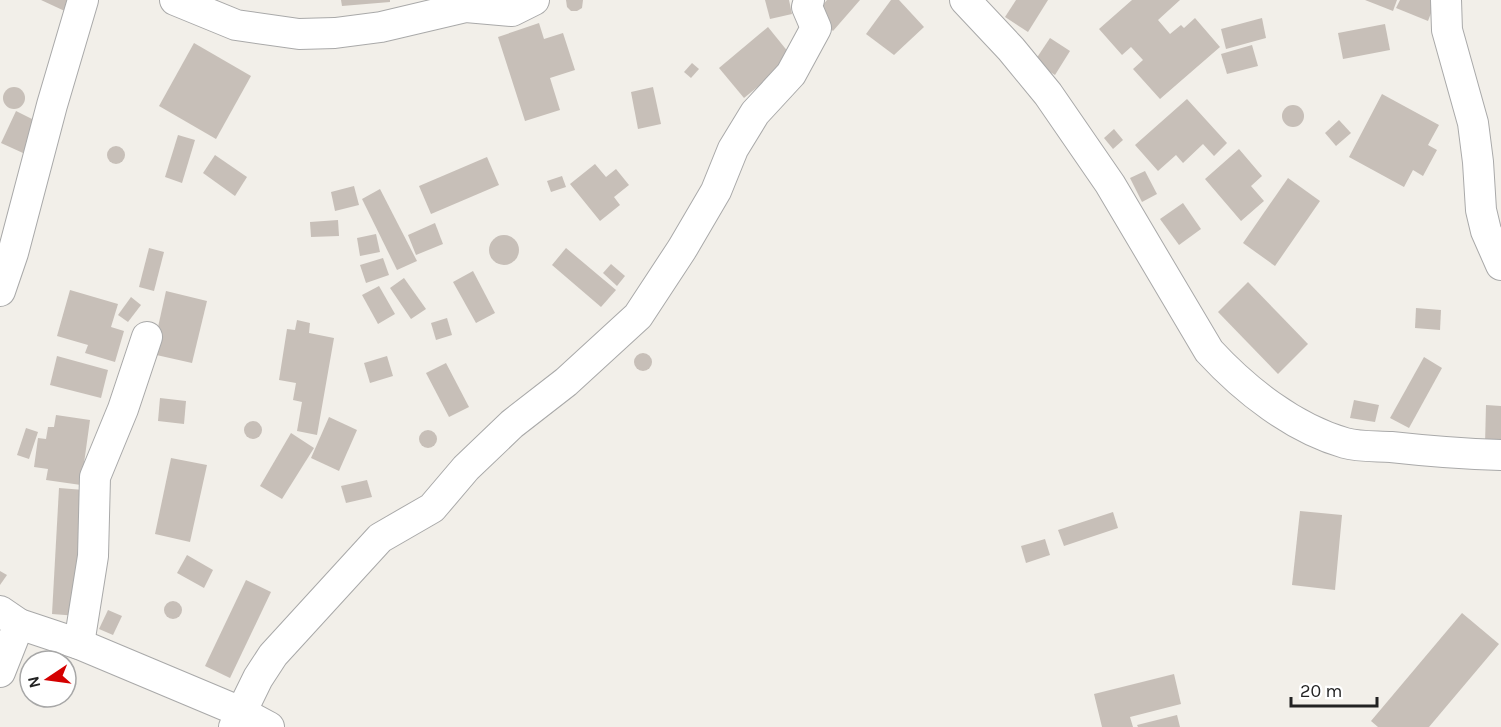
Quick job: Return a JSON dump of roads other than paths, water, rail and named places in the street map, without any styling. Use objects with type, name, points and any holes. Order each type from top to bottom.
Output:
[{"type":"street","points":[[0,291],[13,253],[51,105],[84,0]]},
{"type":"street","points":[[175,0],[236,26],[299,34],[335,33],[381,27],[466,7],[512,11],[534,0]]},
{"type":"street","points":[[238,719],[258,678],[273,655],[380,538],[432,508],[466,468],[638,316],[682,249],[716,191],[733,149],[755,113],[791,74],[799,60],[816,28],[807,7],[809,0]]},
{"type":"street","points":[[964,0],[1011,49],[1048,94],[1110,184],[1209,351],[1224,368],[1279,411],[1313,431],[1347,443],[1501,456]]},
{"type":"street","points":[[1446,0],[1447,30],[1473,123],[1485,231],[1501,265]]},
{"type":"street","points":[[79,644],[93,556],[95,477],[123,409],[147,337]]},
{"type":"street","points":[[0,672],[9,617],[79,644],[238,719],[269,727]]}]
